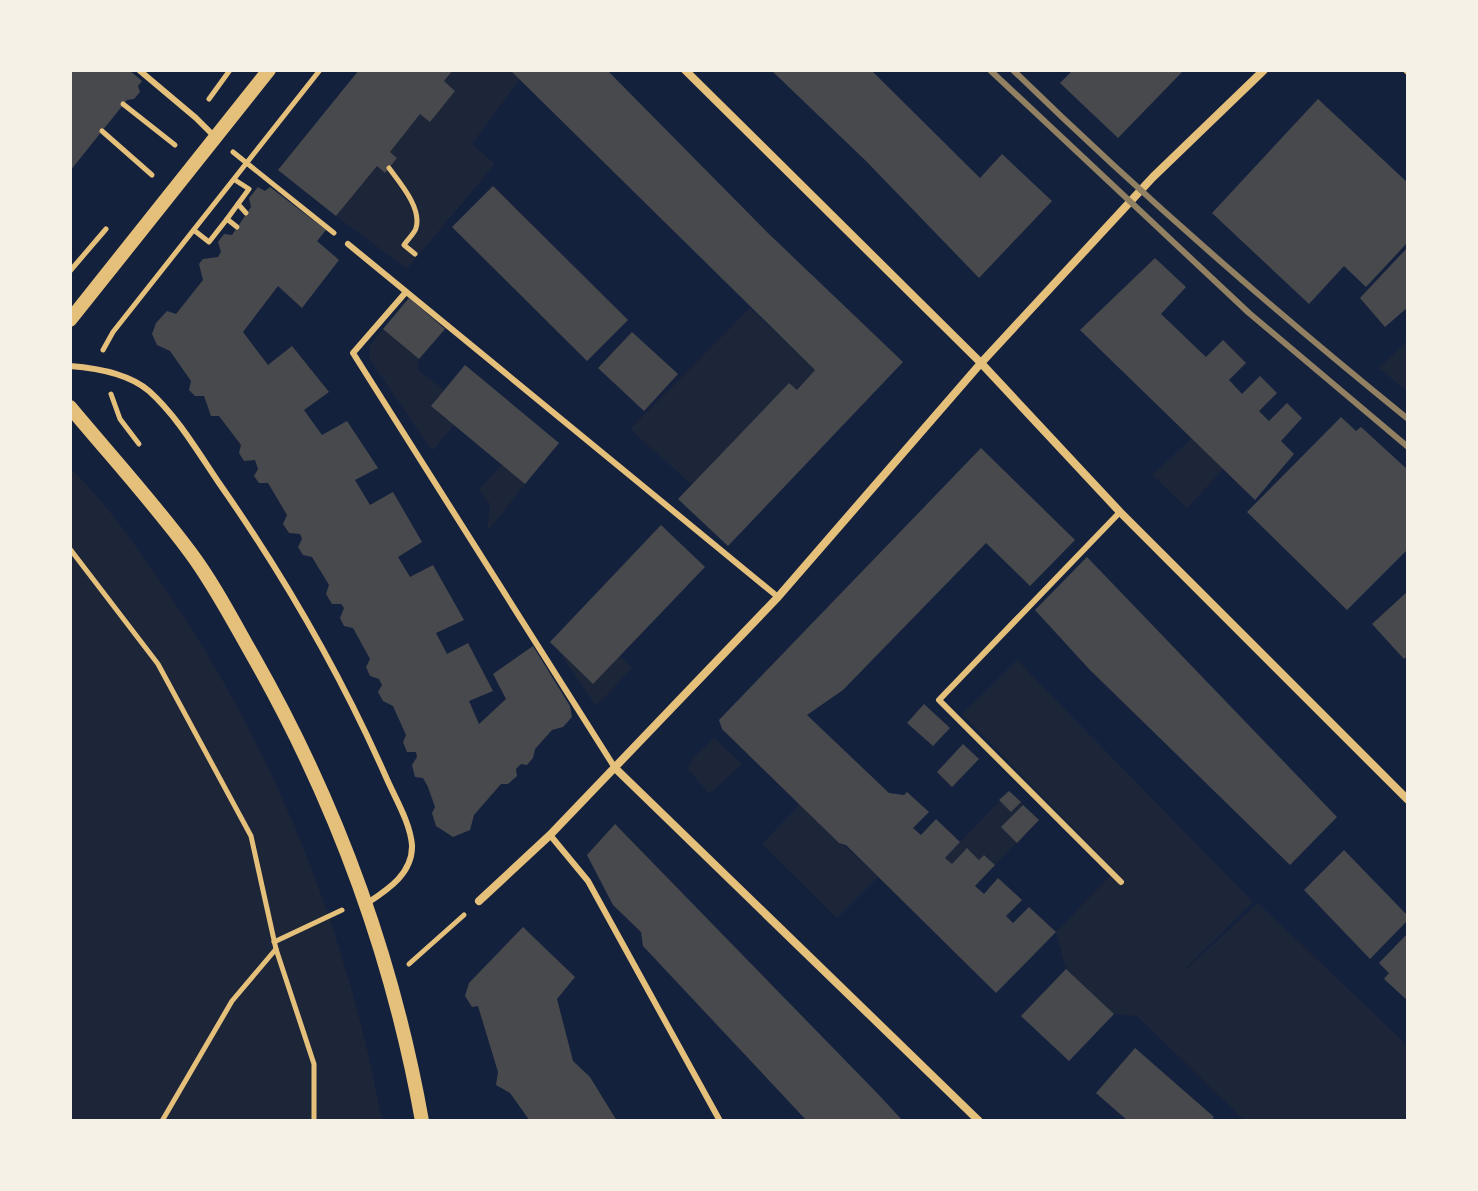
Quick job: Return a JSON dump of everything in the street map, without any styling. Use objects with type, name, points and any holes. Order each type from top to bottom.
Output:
[{"type":"street","points":[[70,320],[269,70]]},
{"type":"street","points":[[685,70],[981,363],[1120,512],[1408,800]]},
{"type":"street","points":[[479,901],[550,835],[778,597],[981,363],[1153,177],[1264,70]]},
{"type":"street","points":[[70,407],[190,552],[276,696],[303,751],[366,904],[390,980],[423,1120]]},
{"type":"street","points":[[615,768],[979,1121]]},
{"type":"lane","points":[[139,70],[216,138]]},
{"type":"lane","points":[[348,244],[778,597]]},
{"type":"lane","points":[[406,292],[353,353],[615,768]]},
{"type":"lane","points":[[70,366],[125,376],[149,390],[178,425],[272,561],[350,699],[400,809],[412,845],[405,871],[387,891],[366,904]]},
{"type":"lane","points":[[1120,512],[939,700],[1121,882]]},
{"type":"lane","points":[[550,835],[588,881],[720,1121]]},
{"type":"path","points":[[120,419],[102,371],[102,352],[113,332],[320,70]]},
{"type":"path","points":[[123,104],[175,145]]},
{"type":"path","points":[[102,131],[152,175]]},
{"type":"path","points":[[216,138],[348,244]]},
{"type":"path","points":[[389,168],[415,210],[416,228],[404,245],[415,254]]},
{"type":"path","points":[[195,231],[209,242],[249,189],[235,180]]},
{"type":"path","points":[[238,204],[246,213]]},
{"type":"path","points":[[227,219],[237,227]]},
{"type":"path","points":[[70,549],[158,664],[251,836],[275,945],[314,1064],[314,1121]]},
{"type":"path","points":[[390,980],[479,901]]},
{"type":"path","points":[[162,1121],[232,1001],[275,945],[344,909],[349,922]]},
{"type":"shaded area","points":[[453,70],[510,70],[520,79],[472,144],[495,164],[407,269],[336,216],[377,166],[385,172],[397,158],[390,152],[420,114],[430,121],[455,91],[444,81]]},
{"type":"shaded area","points":[[750,308],[815,370],[797,390],[789,383],[692,485],[630,429]]},
{"type":"shaded area","points":[[383,329],[419,359],[417,369],[444,390],[431,406],[454,425],[432,451],[369,358],[370,346]]},
{"type":"shaded area","points":[[1408,340],[1408,392],[1379,368]]},
{"type":"shaded area","points":[[1193,437],[1224,468],[1187,508],[1152,475]]},
{"type":"shaded area","points":[[502,464],[525,484],[487,532],[490,504],[479,490]]},
{"type":"shaded area","points":[[70,468],[108,510],[164,587],[240,711],[272,776],[327,910],[349,979],[382,1121],[70,1121]]},
{"type":"shaded area","points":[[556,647],[620,656],[632,668],[596,706]]},
{"type":"shaded area","points":[[1017,660],[1253,902],[1172,982],[1258,903],[1408,1046],[1408,1121],[1245,1121],[1137,1016],[1114,1014],[1066,969],[1056,932],[1115,871],[962,714]]},
{"type":"shaded area","points":[[714,738],[742,764],[709,794],[688,769],[693,758]]},
{"type":"shaded area","points":[[1009,791],[1039,820],[995,865],[985,855],[979,860],[967,848],[952,864],[945,858]]},
{"type":"shaded area","points":[[800,804],[878,877],[837,918],[762,844]]},
{"type":"building","points":[[70,70],[129,70],[142,81],[138,86],[140,92],[134,99],[127,100],[70,171]]},
{"type":"building","points":[[359,70],[453,70],[444,81],[455,91],[430,122],[420,114],[390,152],[397,158],[385,173],[377,166],[336,216],[278,170]]},
{"type":"building","points":[[510,70],[607,70],[769,234],[903,362],[728,546],[678,499],[789,383],[797,390],[815,370]]},
{"type":"building","points":[[771,70],[871,70],[980,178],[1002,154],[1052,201],[979,278],[866,161]]},
{"type":"building","points":[[1073,70],[1184,70],[1118,138],[1060,83]]},
{"type":"building","points":[[1318,99],[1408,183],[1408,242],[1366,287],[1344,266],[1309,304],[1212,213]]},
{"type":"building","points":[[493,186],[628,320],[587,361],[452,227]]},
{"type":"building","points":[[258,187],[265,191],[270,187],[326,230],[317,241],[339,260],[302,308],[278,286],[243,332],[268,365],[292,346],[329,392],[304,410],[322,435],[347,421],[378,468],[355,480],[370,505],[393,492],[422,542],[398,557],[410,577],[433,565],[464,620],[436,633],[447,654],[468,643],[493,691],[469,701],[479,724],[506,699],[493,674],[533,646],[570,706],[572,717],[563,727],[552,730],[535,749],[527,765],[521,764],[516,769],[517,776],[508,784],[501,784],[474,815],[470,830],[453,837],[436,826],[432,813],[435,807],[428,787],[423,778],[415,777],[412,765],[417,757],[416,752],[407,752],[403,742],[406,735],[393,706],[383,701],[378,692],[382,685],[379,679],[370,676],[366,667],[370,659],[353,628],[344,626],[340,618],[344,608],[341,604],[332,604],[326,594],[329,585],[312,557],[303,555],[298,547],[302,539],[300,534],[289,533],[283,524],[287,515],[268,483],[259,483],[254,476],[258,469],[255,460],[244,461],[239,453],[241,445],[219,416],[211,416],[204,396],[195,396],[189,390],[191,381],[170,351],[157,345],[152,334],[156,323],[167,311],[176,314],[203,280],[199,264],[203,259],[218,257],[221,252],[218,242],[224,234],[232,235],[251,207],[249,198]]},
{"type":"building","points":[[1408,247],[1408,307],[1385,327],[1360,298]]},
{"type":"building","points":[[1155,258],[1186,287],[1161,314],[1206,357],[1223,340],[1246,363],[1229,380],[1242,394],[1260,376],[1277,393],[1259,411],[1269,421],[1287,403],[1302,418],[1281,441],[1294,454],[1255,500],[1080,330]]},
{"type":"building","points":[[409,298],[445,329],[419,359],[383,329]]},
{"type":"building","points":[[632,332],[678,374],[644,411],[598,368]]},
{"type":"building","points":[[465,365],[559,443],[525,484],[431,406]]},
{"type":"building","points":[[1341,417],[1356,431],[1361,427],[1408,470],[1408,549],[1347,610],[1247,512]]},
{"type":"building","points":[[981,448],[1075,540],[1030,586],[986,543],[843,690],[807,715],[889,793],[904,795],[907,792],[929,812],[913,828],[921,835],[936,819],[960,842],[945,858],[952,864],[967,848],[979,860],[984,855],[995,865],[975,886],[984,894],[998,878],[1022,900],[1006,916],[1013,923],[1029,907],[1056,932],[996,993],[846,845],[839,843],[722,729],[719,720]]},
{"type":"building","points":[[661,525],[705,567],[593,684],[550,642]]},
{"type":"building","points":[[1087,557],[1337,817],[1290,865],[1089,669],[1035,610]]},
{"type":"building","points":[[1408,591],[1408,656],[1404,659],[1372,624]]},
{"type":"building","points":[[924,704],[950,728],[933,746],[907,723]]},
{"type":"building","points":[[963,744],[979,759],[952,787],[937,772]]},
{"type":"building","points":[[1009,791],[1021,802],[1011,812],[999,800]]},
{"type":"building","points":[[1023,805],[1039,820],[1017,843],[1001,827]]},
{"type":"building","points":[[615,824],[903,1121],[807,1121],[643,946],[641,932],[613,905],[587,855]]},
{"type":"building","points":[[1344,850],[1408,916],[1408,920],[1370,959],[1304,890]]},
{"type":"building","points":[[523,927],[575,977],[557,999],[573,1061],[590,1077],[617,1121],[530,1121],[510,1093],[496,1085],[498,1072],[478,1006],[472,1007],[465,996],[469,983]]},
{"type":"building","points":[[1408,933],[1408,1001],[1384,979],[1389,973],[1379,963]]},
{"type":"building","points":[[1066,969],[1114,1014],[1069,1061],[1021,1016]]},
{"type":"building","points":[[1135,1048],[1214,1117],[1211,1121],[1128,1121],[1096,1093]]},
{"type":"railway","points":[[990,70],[1249,313],[1408,447]]},
{"type":"railway","points":[[1013,70],[1206,249],[1408,419]]}]
